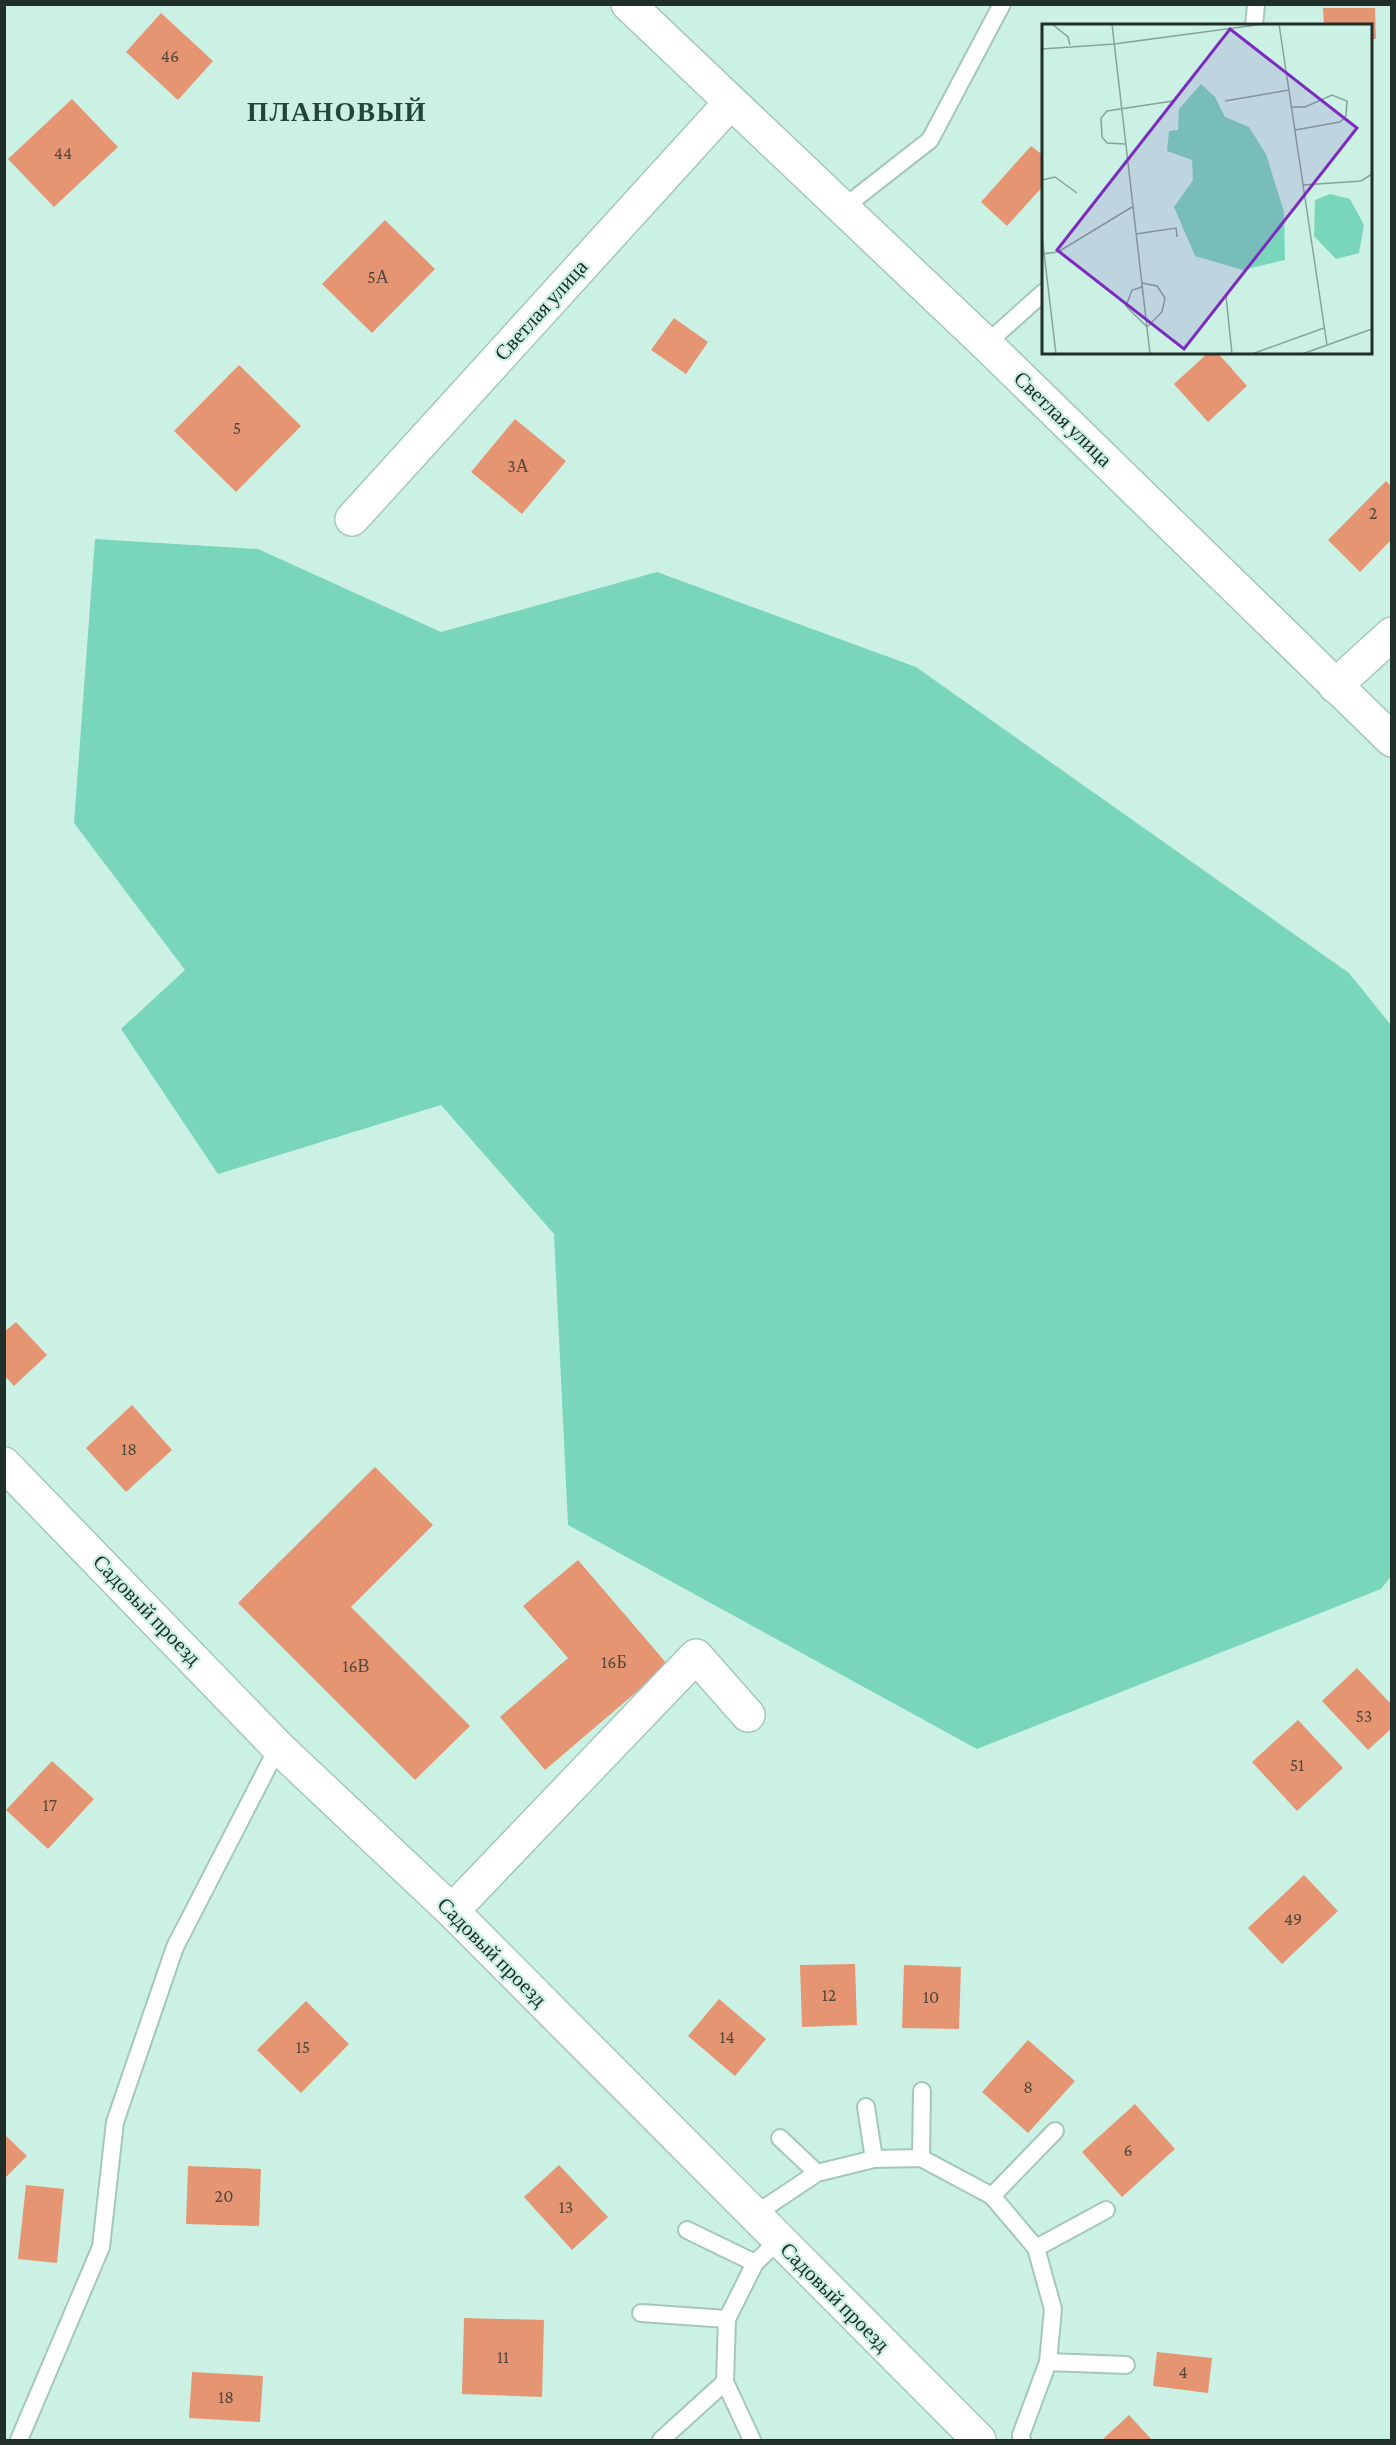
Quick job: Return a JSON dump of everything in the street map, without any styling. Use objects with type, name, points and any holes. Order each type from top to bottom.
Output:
[{"type":"street","name":"Светлая улица","points":[[628,4],[986,344],[1392,740]]},
{"type":"street","name":"Светлая улица","points":[[352,519],[731,102]]},
{"type":"street","points":[[1335,686],[1392,634]]},
{"type":"street","name":"Садовый проезд","points":[[4,1464],[278,1747],[452,1911],[778,2241],[979,2440]]},
{"type":"street","points":[[452,1911],[696,1656],[748,1715]]},
{"type":"lane","points":[[843,208],[930,140],[1002,4]]},
{"type":"lane","points":[[1254,24],[1256,4]]},
{"type":"lane","points":[[986,344],[1042,294]]},
{"type":"lane","points":[[19,2440],[101,2247],[115,2122],[175,1947],[278,1747]]},
{"type":"lane","points":[[921,2158],[922,2091]]},
{"type":"lane","points":[[866,2107],[874,2159]]},
{"type":"lane","points":[[992,2196],[1055,2131]]},
{"type":"lane","points":[[780,2138],[818,2173]]},
{"type":"lane","points":[[754,2215],[818,2173],[874,2159],[921,2158],[992,2196],[1036,2248],[1053,2309],[1048,2362],[1021,2435],[1022,2440]]},
{"type":"lane","points":[[1036,2248],[1106,2210]]},
{"type":"lane","points":[[687,2230],[755,2264]]},
{"type":"lane","points":[[748,2439],[725,2382],[727,2319],[755,2264],[778,2241]]},
{"type":"lane","points":[[641,2313],[727,2319]]},
{"type":"lane","points":[[1048,2362],[1126,2365]]},
{"type":"lane","points":[[661,2440],[725,2382]]},
{"type":"green space","points":[[95,539],[258,549],[441,632],[657,572],[916,667],[1349,973],[1391,1025],[1392,1575],[1381,1589],[977,1749],[568,1525],[554,1234],[441,1105],[218,1174],[121,1029],[185,970],[74,823]]},
{"type":"building","points":[[1323,8],[1375,8],[1376,39],[1372,39],[1372,24],[1324,24]]},
{"type":"building","points":[[161,13],[213,61],[178,100],[126,52]]},
{"type":"building","points":[[72,99],[118,147],[54,207],[8,159]]},
{"type":"building","points":[[1031,146],[1042,154],[1042,187],[1007,226],[981,202]]},
{"type":"building","points":[[385,220],[435,269],[372,333],[322,284]]},
{"type":"building","points":[[674,318],[708,342],[686,374],[651,350]]},
{"type":"building","points":[[1207,354],[1219,354],[1247,386],[1208,422],[1174,384]]},
{"type":"building","points":[[239,365],[301,426],[236,492],[174,431]]},
{"type":"building","points":[[515,419],[566,461],[522,514],[471,472]]},
{"type":"building","points":[[1386,481],[1392,487],[1392,539],[1360,572],[1328,540]]},
{"type":"building","points":[[16,1322],[47,1355],[14,1386],[4,1375],[4,1332]]},
{"type":"building","points":[[132,1405],[172,1450],[126,1492],[86,1448]]},
{"type":"building","points":[[375,1467],[433,1525],[351,1607],[470,1726],[415,1780],[238,1603]]},
{"type":"building","points":[[578,1560],[668,1665],[545,1770],[500,1717],[568,1658],[523,1606]]},
{"type":"building","points":[[1357,1668],[1392,1705],[1392,1728],[1368,1750],[1322,1701]]},
{"type":"building","points":[[1298,1720],[1343,1768],[1297,1811],[1252,1762]]},
{"type":"building","points":[[52,1761],[94,1799],[48,1849],[6,1810]]},
{"type":"building","points":[[1304,1875],[1338,1911],[1282,1964],[1248,1928]]},
{"type":"building","points":[[855,1964],[857,2025],[802,2027],[800,1965]]},
{"type":"building","points":[[904,1965],[961,1967],[959,2029],[902,2028]]},
{"type":"building","points":[[719,1999],[766,2039],[735,2076],[688,2036]]},
{"type":"building","points":[[306,2001],[349,2044],[301,2093],[257,2050]]},
{"type":"building","points":[[1028,2040],[1075,2081],[1028,2133],[982,2092]]},
{"type":"building","points":[[1135,2104],[1175,2149],[1122,2197],[1082,2152]]},
{"type":"building","points":[[4,2134],[27,2156],[4,2179]]},
{"type":"building","points":[[559,2165],[608,2217],[572,2250],[524,2197]]},
{"type":"building","points":[[188,2166],[261,2169],[259,2226],[186,2224]]},
{"type":"building","points":[[26,2185],[64,2189],[57,2263],[18,2259]]},
{"type":"building","points":[[464,2318],[544,2320],[542,2397],[462,2394]]},
{"type":"building","points":[[1157,2352],[1212,2358],[1208,2393],[1153,2386]]},
{"type":"building","points":[[192,2372],[263,2376],[260,2422],[189,2418]]},
{"type":"building","points":[[1129,2415],[1152,2440],[1102,2440]]},
{"type":"district","name":"ПЛАНОВЫЙ","points":[[337,112]]}]
